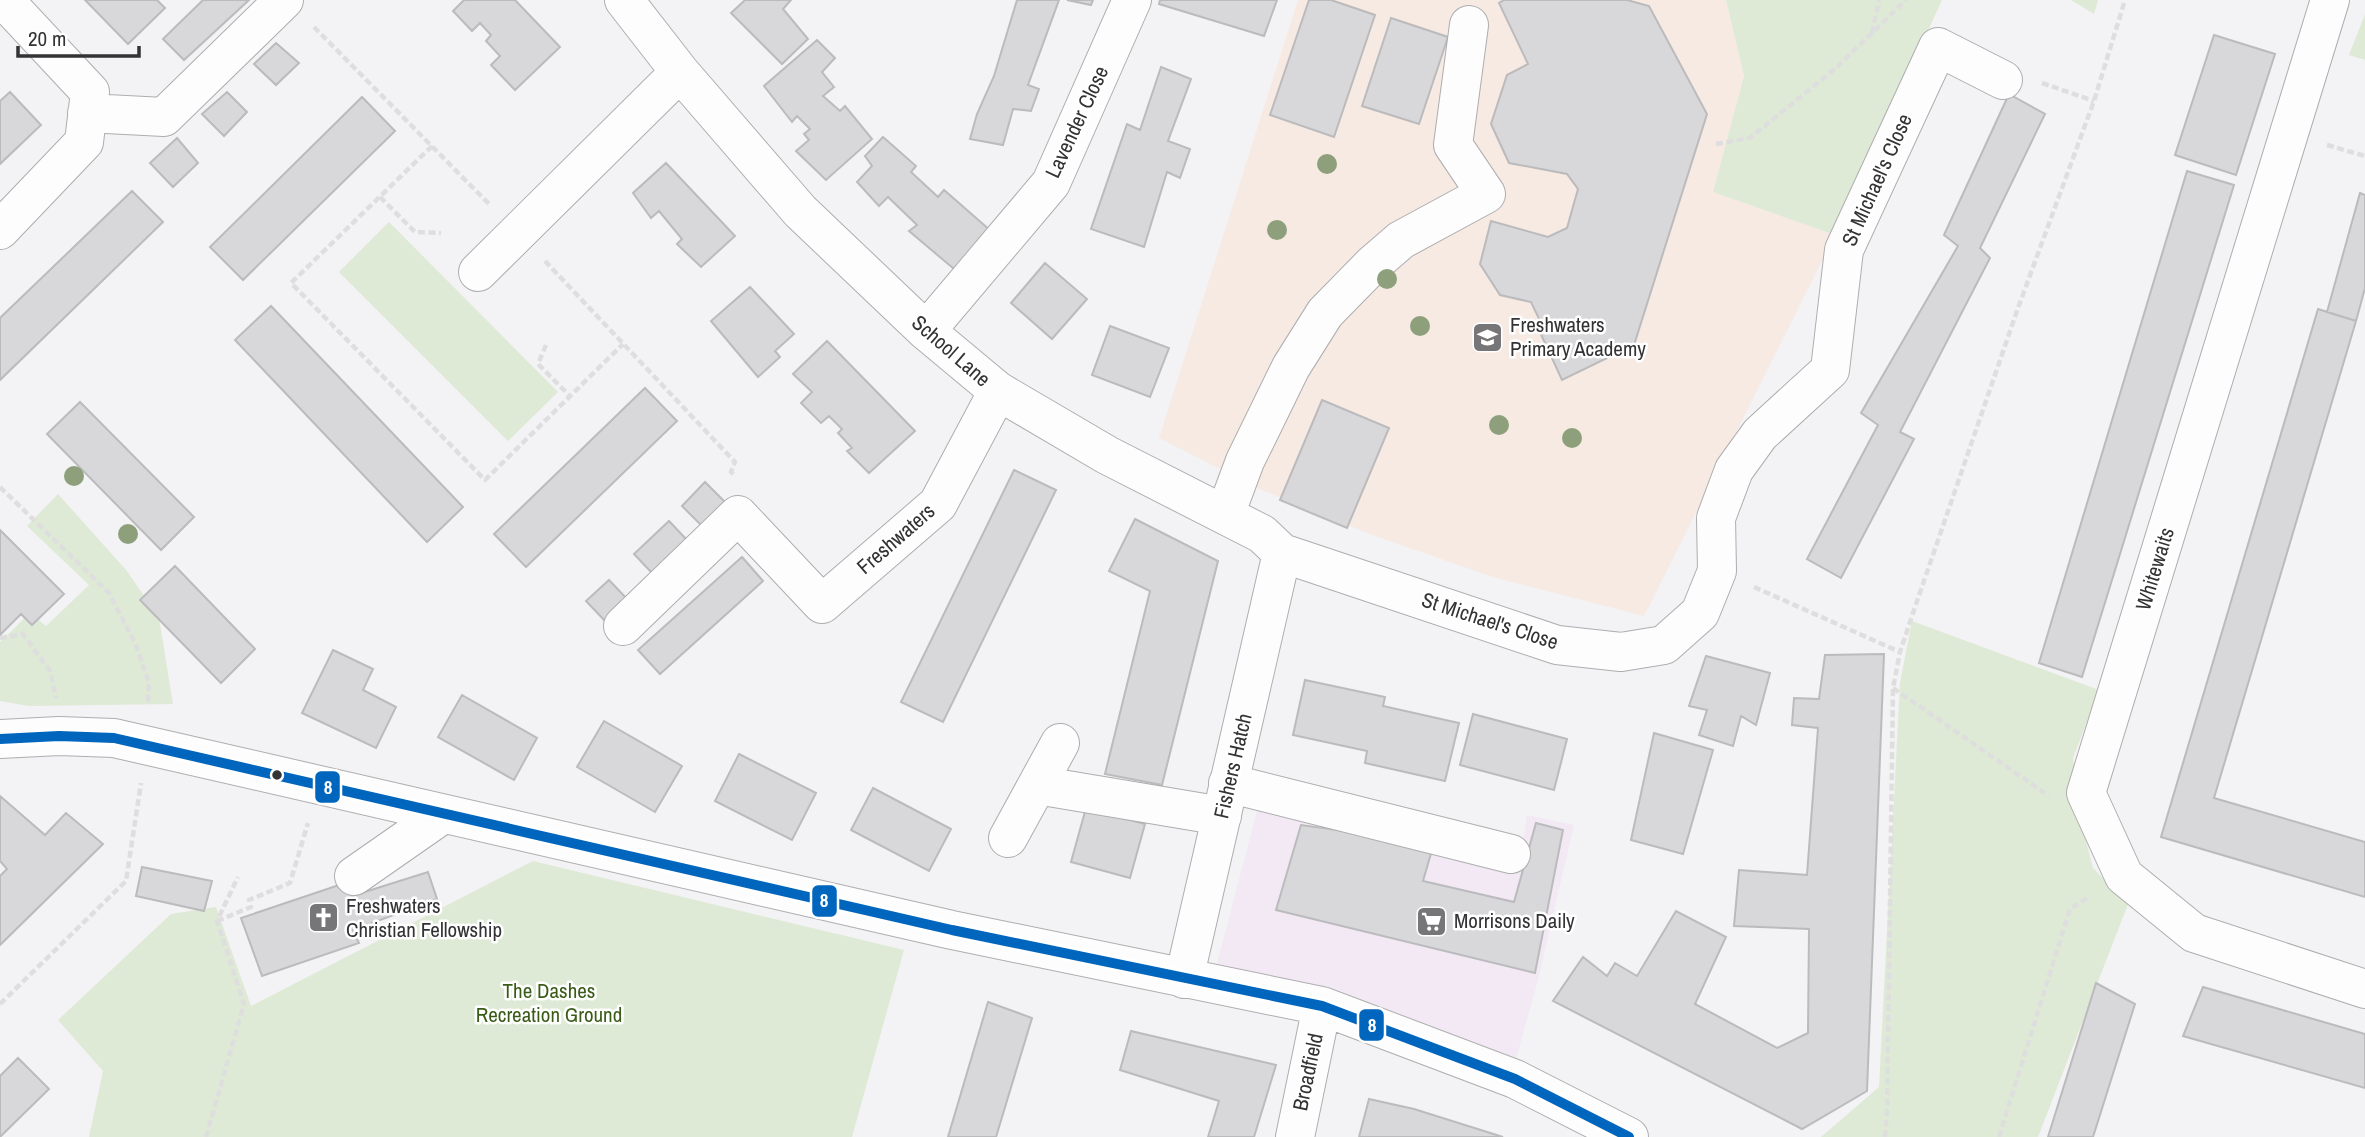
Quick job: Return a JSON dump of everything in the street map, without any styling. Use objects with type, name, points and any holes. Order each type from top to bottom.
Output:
[{"type":"street","points":[[0,230],[84,142],[90,92],[4,0]]},
{"type":"street","name":"School Lane","points":[[624,0],[680,72],[800,211],[926,331],[998,391],[1107,455],[1262,534],[1282,553]]},
{"type":"street","name":"Lavender Close","points":[[926,331],[1051,183],[1132,0]]},
{"type":"street","name":"Whitewaits","points":[[2330,0],[2087,793],[2124,876],[2194,933],[2365,989]]},
{"type":"street","points":[[87,113],[164,117],[295,10]]},
{"type":"street","points":[[1225,515],[1245,461],[1291,367],[1325,313],[1371,265],[1401,240],[1486,194],[1453,145],[1469,25]]},
{"type":"street","name":"St Michael's Close","points":[[1282,553],[1557,645],[1620,652],[1664,645],[1700,613],[1717,572],[1716,518],[1734,470],[1760,434],[1830,370],[1844,250],[1938,47],[2003,80]]},
{"type":"street","points":[[478,272],[680,72]]},
{"type":"street","name":"Freshwaters","points":[[738,515],[822,604],[938,504],[998,391]]},
{"type":"street","points":[[623,626],[738,515]]},
{"type":"street","name":"Fishers Hatch","points":[[1184,979],[1282,553]]},
{"type":"street","points":[[0,738],[114,738],[952,930],[1322,1006],[1516,1079],[1629,1137]]},
{"type":"street","points":[[1008,838],[1059,743]]},
{"type":"street","points":[[1037,785],[1225,800],[1511,854]]},
{"type":"street","points":[[354,876],[443,814]]},
{"type":"street","name":"Broadfield","points":[[1295,1137],[1322,1006]]},
{"type":"path","points":[[1872,33],[1879,0]]},
{"type":"path","points":[[1716,144],[1750,138],[1837,67],[1906,0]]},
{"type":"path","points":[[1885,1137],[1893,688],[1900,652],[2018,308],[2094,101],[2125,0]]},
{"type":"path","points":[[295,10],[519,233],[735,461],[731,472],[747,487],[738,515]]},
{"type":"path","points":[[2003,80],[2032,80],[2094,101]]},
{"type":"path","points":[[432,145],[291,283],[485,480],[623,344]]},
{"type":"path","points":[[380,197],[415,232],[441,233]]},
{"type":"path","points":[[546,345],[538,364],[570,396]]},
{"type":"path","points":[[0,487],[109,593],[136,645],[149,683],[147,746],[126,881],[0,1004]]},
{"type":"path","points":[[1717,572],[1900,652]]},
{"type":"path","points":[[0,638],[23,634],[50,671],[58,710],[59,736]]},
{"type":"path","points":[[1893,688],[2050,798]]},
{"type":"path","points":[[217,921],[251,908],[248,900],[290,883],[319,785]]},
{"type":"path","points":[[1999,1137],[2070,909],[2124,876]]},
{"type":"path","points":[[206,1137],[244,1004],[217,921],[238,877]]},
{"type":"shaded area","name":"Freshwaters Primary Academy","points":[[1298,0],[1726,0],[1744,76],[1713,192],[1835,235],[1644,616],[1493,577],[1375,536],[1262,490],[1159,438]]},
{"type":"shaded area","points":[[1266,777],[1523,841],[1527,815],[1574,825],[1538,980],[1515,1063],[1331,987],[1215,971]]},
{"type":"green space","points":[[1726,0],[1942,0],[1835,235],[1713,192],[1744,76]]},
{"type":"green space","points":[[2071,0],[2098,0],[2094,14]]},
{"type":"green space","points":[[2365,14],[2365,60],[2349,55]]},
{"type":"green space","points":[[389,222],[558,392],[508,441],[339,272]]},
{"type":"green space","points":[[58,494],[127,571],[159,618],[173,704],[29,706],[0,701],[0,642],[30,613],[46,626],[89,585],[27,526]]},
{"type":"green space","points":[[1912,621],[2099,690],[2073,758],[2081,822],[2093,868],[2128,904],[2038,1137],[1821,1137],[1879,1087],[1900,683]]},
{"type":"green space","name":"The Dashes Recreation Ground","points":[[533,861],[904,950],[852,1137],[89,1137],[103,1071],[58,1020],[171,914],[216,907],[251,1006]]},
{"type":"building","points":[[85,0],[157,0],[165,8],[128,44]]},
{"type":"building","points":[[203,0],[249,0],[184,60],[163,39]]},
{"type":"building","points":[[464,0],[515,0],[560,47],[515,90],[491,65],[500,56],[486,41],[491,35],[480,23],[472,31],[453,11]]},
{"type":"building","points":[[745,0],[791,0],[783,9],[808,39],[782,64],[731,13]]},
{"type":"building","points":[[1017,0],[1059,0],[1028,85],[1039,89],[1031,111],[1013,109],[1003,145],[970,139],[977,114],[994,76]]},
{"type":"building","points":[[1067,0],[1093,0],[1091,5]]},
{"type":"building","points":[[1160,0],[1277,0],[1264,36],[1159,4]]},
{"type":"building","points":[[1309,0],[1331,0],[1375,15],[1334,137],[1270,115]]},
{"type":"building","points":[[1504,0],[1627,0],[1649,6],[1707,114],[1634,345],[1562,380],[1539,330],[1543,327],[1531,302],[1500,295],[1480,264],[1491,221],[1548,237],[1567,228],[1578,189],[1567,174],[1509,163],[1491,124],[1507,75],[1528,64],[1499,3]]},
{"type":"building","points":[[1391,18],[1448,37],[1419,124],[1362,106]]},
{"type":"building","points":[[2214,35],[2275,54],[2236,175],[2175,155]]},
{"type":"building","points":[[817,40],[835,58],[822,72],[834,87],[823,96],[840,111],[845,106],[872,139],[826,180],[796,151],[809,140],[804,134],[810,129],[797,116],[792,122],[764,86]]},
{"type":"building","points":[[276,43],[299,63],[276,85],[254,64]]},
{"type":"building","points":[[1161,67],[1191,79],[1168,141],[1190,149],[1180,178],[1167,172],[1144,247],[1091,229],[1127,124],[1140,130]]},
{"type":"building","points":[[10,92],[41,125],[0,164],[0,101]]},
{"type":"building","points":[[227,92],[247,112],[224,136],[202,114]]},
{"type":"building","points":[[2009,94],[2045,114],[1980,248],[1990,258],[1900,432],[1914,439],[1841,578],[1807,559],[1878,425],[1861,413],[1958,246],[1944,235]]},
{"type":"building","points":[[362,97],[395,131],[243,280],[210,247]]},
{"type":"building","points":[[883,137],[916,166],[911,172],[938,197],[944,190],[991,231],[954,269],[909,231],[917,225],[888,197],[879,206],[857,182],[872,166],[865,156]]},
{"type":"building","points":[[177,138],[198,163],[173,187],[150,163]]},
{"type":"building","points":[[666,163],[735,236],[701,267],[677,244],[682,239],[659,211],[651,218],[633,193]]},
{"type":"building","points":[[2187,171],[2234,185],[2082,677],[2039,663]]},
{"type":"building","points":[[132,191],[163,222],[0,380],[0,318]]},
{"type":"building","points":[[2360,193],[2365,195],[2365,288],[2356,321],[2327,312]]},
{"type":"building","points":[[1045,263],[1087,299],[1052,339],[1011,303]]},
{"type":"building","points":[[750,287],[794,334],[775,351],[780,357],[758,377],[711,321]]},
{"type":"building","points":[[271,306],[463,507],[427,542],[235,340]]},
{"type":"building","points":[[2318,309],[2356,321],[2214,798],[2365,842],[2365,897],[2161,837]]},
{"type":"building","points":[[1110,326],[1169,348],[1150,397],[1092,375]]},
{"type":"building","points":[[827,341],[915,431],[869,473],[847,451],[852,448],[838,433],[842,429],[829,416],[821,423],[801,403],[812,392],[793,374]]},
{"type":"building","points":[[645,388],[677,421],[526,567],[494,534]]},
{"type":"building","points":[[1322,400],[1389,428],[1347,528],[1280,500]]},
{"type":"building","points":[[80,402],[194,517],[161,550],[47,434]]},
{"type":"building","points":[[1014,470],[1056,490],[943,722],[901,702]]},
{"type":"building","points":[[705,482],[728,505],[705,529],[682,506]]},
{"type":"building","points":[[1135,519],[1218,561],[1162,785],[1105,774],[1150,591],[1109,571]]},
{"type":"building","points":[[669,521],[687,540],[652,573],[634,554]]},
{"type":"building","points":[[0,530],[64,594],[32,625],[21,614],[0,635]]},
{"type":"building","points":[[742,557],[763,581],[660,674],[638,650]]},
{"type":"building","points":[[175,566],[255,649],[221,683],[140,600]]},
{"type":"building","points":[[609,580],[629,601],[606,622],[586,601]]},
{"type":"building","points":[[333,650],[373,669],[363,690],[396,707],[376,748],[302,713]]},
{"type":"building","points":[[1884,654],[1867,1091],[1802,1129],[1553,1001],[1583,957],[1607,976],[1615,963],[1637,976],[1676,911],[1726,937],[1695,1004],[1777,1048],[1808,1033],[1809,929],[1734,926],[1739,870],[1807,875],[1818,728],[1792,725],[1794,698],[1819,699],[1825,655]]},
{"type":"building","points":[[1706,656],[1770,673],[1756,725],[1741,716],[1733,746],[1699,735],[1707,710],[1689,706]]},
{"type":"building","points":[[1305,680],[1385,697],[1383,706],[1459,723],[1445,781],[1365,763],[1367,751],[1293,735]]},
{"type":"building","points":[[462,695],[537,738],[514,780],[438,737]]},
{"type":"building","points":[[1473,714],[1567,739],[1554,790],[1460,765]]},
{"type":"building","points":[[604,721],[682,766],[655,812],[577,767]]},
{"type":"building","points":[[1654,733],[1713,750],[1683,854],[1631,840]]},
{"type":"building","points":[[739,754],[816,793],[792,840],[715,801]]},
{"type":"building","points":[[873,788],[951,829],[929,871],[851,830]]},
{"type":"building","points":[[0,796],[45,835],[66,813],[103,844],[0,945],[0,876],[7,869],[0,861]]},
{"type":"building","points":[[1086,808],[1145,824],[1130,878],[1071,862]]},
{"type":"building","points":[[1536,823],[1563,830],[1535,973],[1276,910],[1301,825],[1434,843],[1423,881],[1514,902]]},
{"type":"building","points":[[142,867],[212,881],[204,911],[136,896]]},
{"type":"building","points":[[428,872],[437,899],[353,930],[359,943],[262,976],[241,918],[345,883],[352,896]]},
{"type":"building","points":[[2096,983],[2135,1004],[2093,1137],[2048,1137]]},
{"type":"building","points":[[2203,987],[2365,1034],[2365,1088],[2183,1036]]},
{"type":"building","points":[[988,1002],[1032,1018],[996,1137],[948,1137]]},
{"type":"building","points":[[1131,1031],[1276,1065],[1254,1137],[1208,1137],[1219,1101],[1120,1070]]},
{"type":"building","points":[[18,1058],[49,1089],[0,1137],[0,1076]]},
{"type":"building","points":[[1369,1099],[1414,1109],[1503,1137],[1359,1137]]},
{"type":"transit line","name":"8","points":[[0,739],[59,736],[114,738],[952,930],[1322,1006],[1515,1079],[1629,1137]]},
{"type":"place","name":"Freshwaters Primary Academy","points":[[1487,337]]},
{"type":"place","name":"Freshwaters Christian Fellowship","points":[[323,918]]},
{"type":"place","name":"Morrisons Daily","points":[[1431,921]]}]
